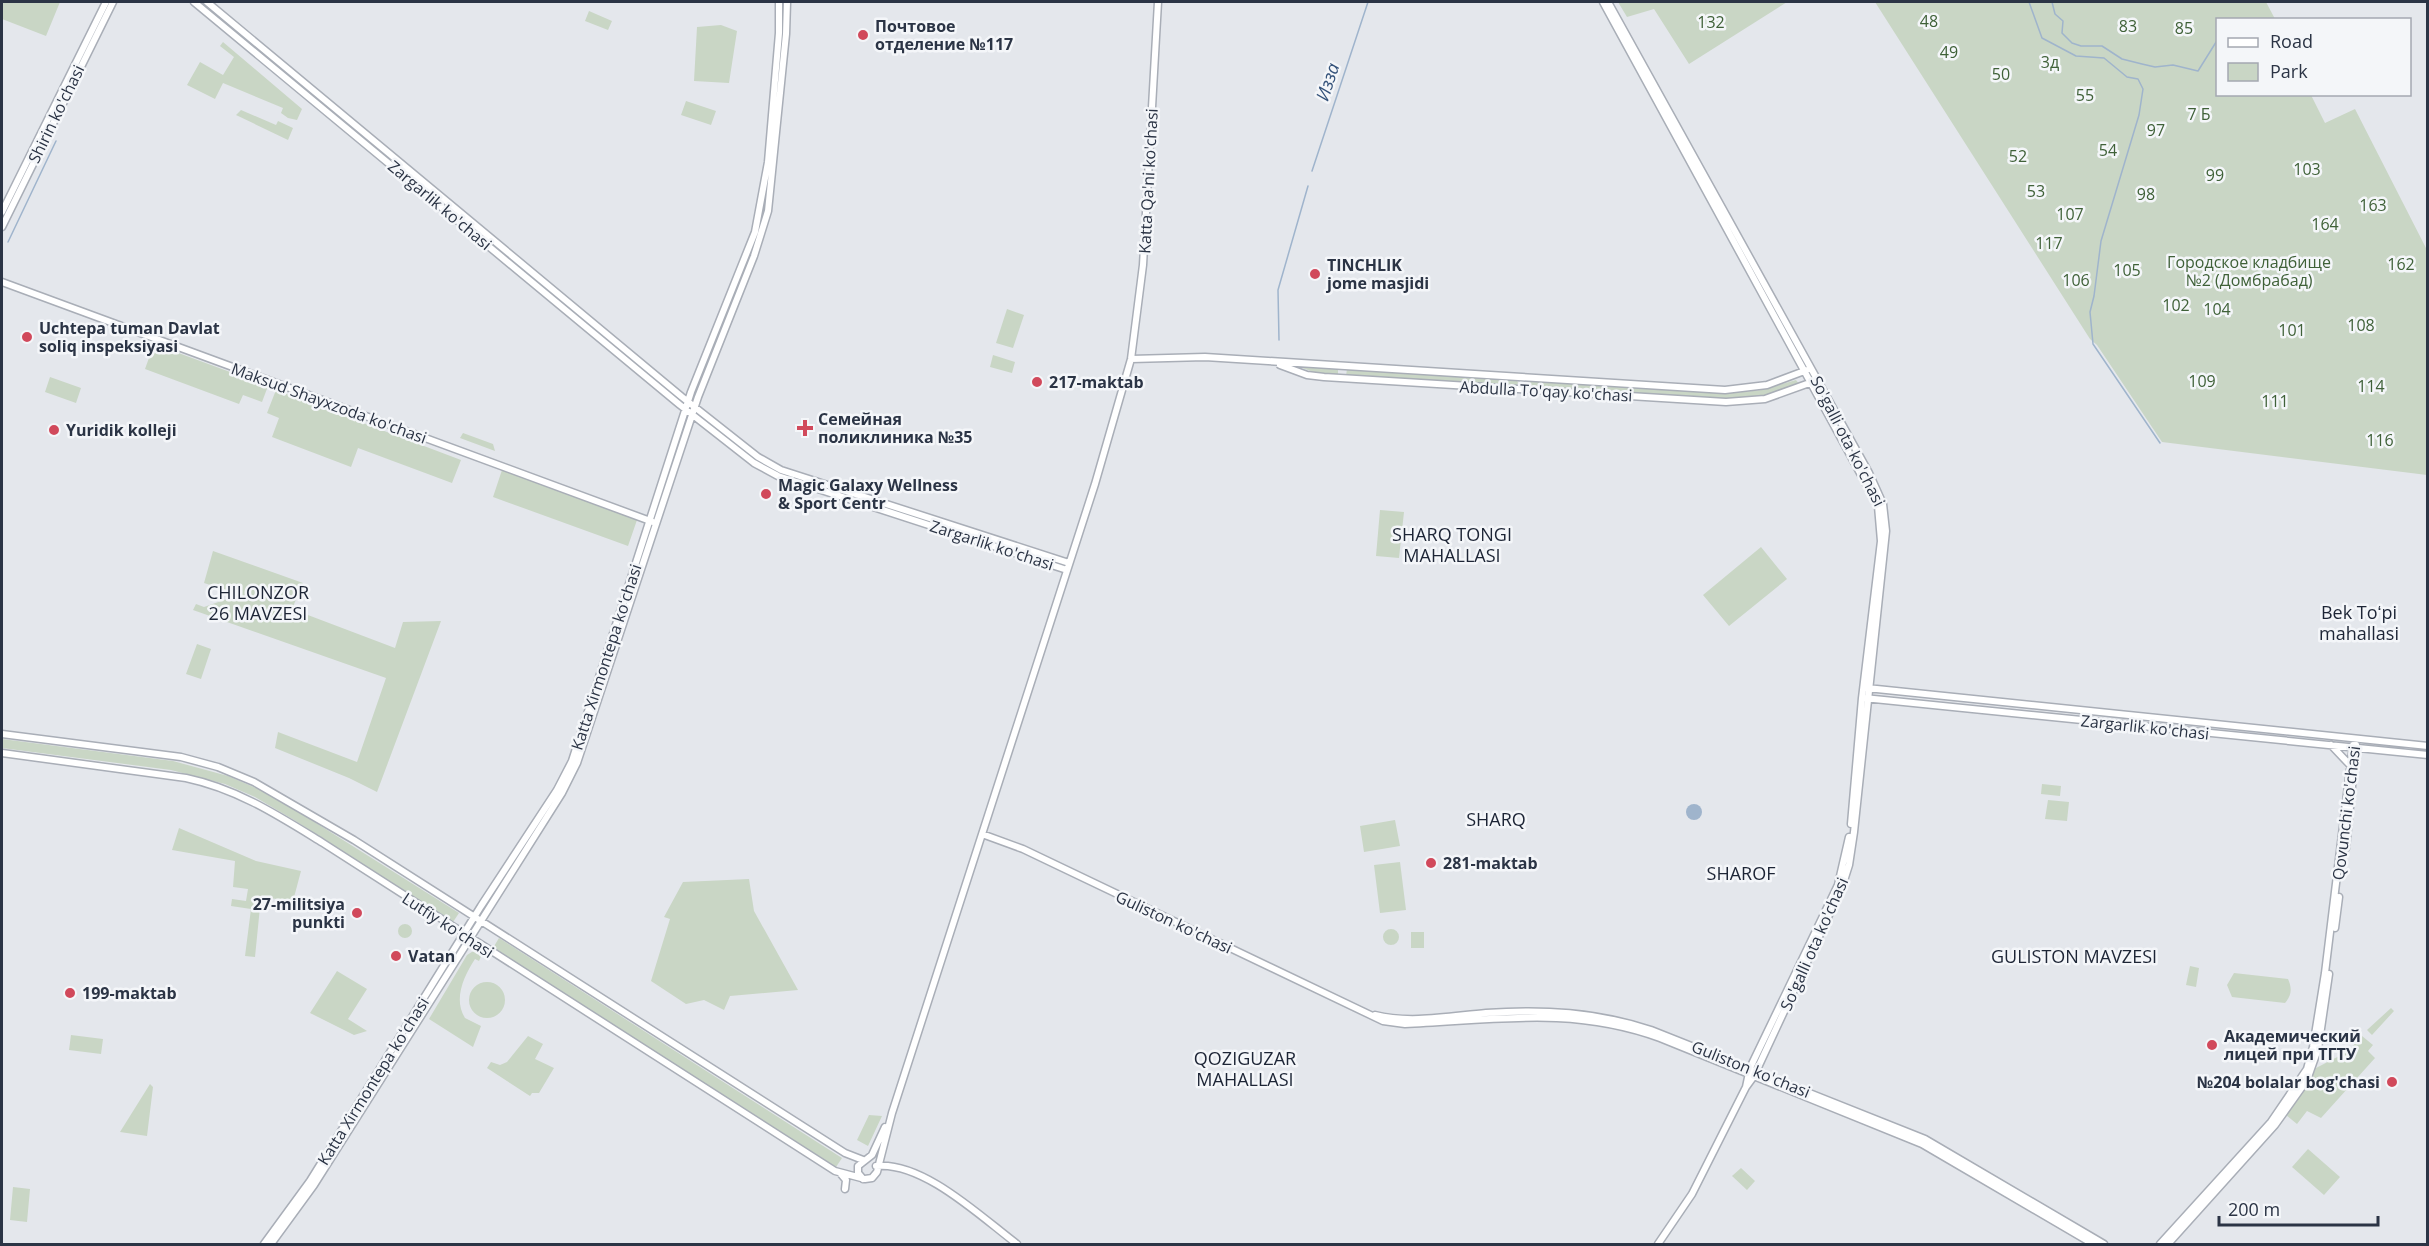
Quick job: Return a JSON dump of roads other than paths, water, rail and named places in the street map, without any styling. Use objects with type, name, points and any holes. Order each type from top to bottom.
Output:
[{"type":"main road","name":"Shirin ko'chasi","points":[[2,212],[106,2]]},
{"type":"main road","name":"Shirin ko'chasi","points":[[2,227],[113,2]]},
{"type":"main road","name":"Zargarlik ko'chasi","points":[[194,2],[690,409],[758,457],[781,470],[1068,566]]},
{"type":"main road","name":"Zargarlik ko'chasi","points":[[207,2],[690,409]]},
{"type":"main road","name":"Katta Xirmontepa koʻchasi","points":[[264,1245],[310,1181],[466,937],[562,793],[577,763],[708,346],[747,254],[761,208],[768,162],[779,33],[779,2]]},
{"type":"main road","name":"Katta Xirmontepa koʻchasi","points":[[690,409],[762,234],[771,196],[787,2]]},
{"type":"main road","name":"Katta Qa'ni ko'chasi","points":[[892,1113],[1068,566],[1131,359],[1142,271],[1158,2]]},
{"type":"main road","name":"So'galli ota ko'chasi","points":[[1603,2],[1808,369]]},
{"type":"main road","name":"So'galli ota ko'chasi","points":[[1608,2],[1814,381],[1874,483],[1885,515],[1886,552],[1866,688],[1850,831],[1842,874],[1746,1087],[1692,1194],[1658,1245]]},
{"type":"main road","name":"Maksud Shayxzoda ko'chasi","points":[[2,282],[653,522]]},
{"type":"main road","name":"Abdulla To'qay ko'chasi","points":[[1131,359],[1192,357],[1725,390],[1761,386],[1808,369]]},
{"type":"main road","name":"Abdulla To'qay ko'chasi","points":[[1273,363],[1307,375],[1342,378],[1738,402],[1770,398],[1814,381]]},
{"type":"main road","points":[[1342,378],[1340,372],[1343,365]]},
{"type":"main road","points":[[1796,375],[1802,380],[1801,387]]},
{"type":"main road","points":[[1520,390],[1521,377]]},
{"type":"main road","name":"Zargarlik ko'chasi","points":[[1866,688],[2427,746]]},
{"type":"main road","name":"Zargarlik ko'chasi","points":[[1865,698],[2427,755]]},
{"type":"main road","points":[[2074,720],[2078,710]]},
{"type":"main road","points":[[2078,710],[2081,720]]},
{"type":"main road","points":[[2127,725],[2128,715]]},
{"type":"main road","points":[[2293,741],[2294,732]]},
{"type":"main road","name":"Lutfiy ko'chasi","points":[[2,734],[182,758],[232,772],[292,803],[845,1153],[866,1160]]},
{"type":"main road","name":"Qovunchi ko'chasi","points":[[2168,1245],[2275,1125],[2312,1072],[2318,1048],[2329,974],[2355,738]]},
{"type":"main road","points":[[2330,745],[2350,765]]},
{"type":"main road","name":"Qovunchi ko'chasi","points":[[2160,1245],[2271,1122],[2307,1070],[2325,974],[2354,747]]},
{"type":"main road","name":"Lutfiy ko'chasi","points":[[2,753],[164,775],[224,788],[279,816],[841,1174],[864,1179]]},
{"type":"main road","name":"Guliston ko'chasi","points":[[982,834],[1023,849],[1389,1023],[1560,1016],[1642,1032],[1752,1072],[1934,1144],[2104,1245]]},
{"type":"main road","name":"Katta Xirmontepa koʻchasi","points":[[271,1245],[314,1185],[466,937]]},
{"type":"main road","name":"Guliston ko'chasi","points":[[1366,1012],[1406,1018],[1534,1011],[1594,1015],[1651,1029],[1932,1149],[2093,1245]]},
{"type":"main road","points":[[892,1113],[875,1176],[864,1179],[857,1170],[866,1160],[892,1113]]},
{"type":"main road","points":[[881,1155],[890,1164],[930,1181],[1017,1245]]},
{"type":"main road","points":[[866,1160],[876,1166],[890,1164]]},
{"type":"main road","points":[[841,1174],[846,1180],[845,1189]]},
{"type":"water","points":[[1694,804],[1700,806],[1702,812],[1700,818],[1694,820],[1688,818],[1686,812],[1688,806]]},
{"type":"waterway","name":"Изза","points":[[1312,171],[1368,2]]},
{"type":"waterway","points":[[2029,2],[2042,38],[2076,56],[2104,58],[2127,77],[2138,79],[2143,89],[2139,115],[2101,241],[2090,312],[2093,344],[2160,443]]},
{"type":"waterway","points":[[2052,2],[2055,14],[2063,21],[2062,33],[2072,43],[2081,46],[2102,46],[2122,59],[2155,67],[2173,65],[2198,71],[2216,42]]},
{"type":"waterway","points":[[8,242],[56,141]]},
{"type":"waterway","name":"Изза","points":[[1279,340],[1278,290],[1308,186]]},
{"type":"place","name":"Почтовое отделение №117","points":[[863,35]]},
{"type":"place","name":"TINCHLIK jome masjidi","points":[[1315,274]]},
{"type":"place","name":"Uchtepa tuman Davlat soliq inspeksiyasi","points":[[27,337]]},
{"type":"place","name":"217-maktab","points":[[1037,382]]},
{"type":"place","name":"Семейная поликлиника №35","points":[[805,428]]},
{"type":"place","name":"Yuridik kolleji","points":[[54,430]]},
{"type":"place","name":"Magic Galaxy Wellness & Sport Centr","points":[[766,494]]},
{"type":"place","name":"281-maktab","points":[[1431,863]]},
{"type":"place","name":"27-militsiya punkti","points":[[357,913]]},
{"type":"place","name":"Vatan","points":[[396,956]]},
{"type":"place","name":"199-maktab","points":[[70,993]]},
{"type":"place","name":"Академический лицей при ТГТУ","points":[[2212,1045]]},
{"type":"place","name":"№204 bolalar bog'chasi","points":[[2392,1082]]},
{"type":"district","name":"SHARQ TONGI MAHALLASI","points":[[1452,545]]},
{"type":"district","name":"CHILONZOR 26 MAVZESI","points":[[258,603]]},
{"type":"district","name":"Bek Toʻpi mahallasi","points":[[2359,623]]},
{"type":"district","name":"SHARQ","points":[[1496,820]]},
{"type":"district","name":"SHAROF","points":[[1741,874]]},
{"type":"district","name":"GULISTON MAVZESI","points":[[2074,957]]},
{"type":"district","name":"QOZIGUZAR MAHALLASI","points":[[1245,1069]]},
{"type":"park label","name":"48","points":[[1929,21]]},
{"type":"park label","name":"132","points":[[1711,22]]},
{"type":"park label","name":"83","points":[[2128,26]]},
{"type":"park label","name":"85","points":[[2184,28]]},
{"type":"park label","name":"49","points":[[1949,52]]},
{"type":"park label","name":"3д","points":[[2050,62]]},
{"type":"park label","name":"50","points":[[2001,74]]},
{"type":"park label","name":"55","points":[[2085,95]]},
{"type":"park label","name":"7 Б","points":[[2199,114]]},
{"type":"park label","name":"97","points":[[2156,130]]},
{"type":"park label","name":"54","points":[[2108,150]]},
{"type":"park label","name":"52","points":[[2018,156]]},
{"type":"park label","name":"103","points":[[2307,169]]},
{"type":"park label","name":"99","points":[[2215,175]]},
{"type":"park label","name":"53","points":[[2036,191]]},
{"type":"park label","name":"98","points":[[2146,194]]},
{"type":"park label","name":"163","points":[[2373,205]]},
{"type":"park label","name":"107","points":[[2070,214]]},
{"type":"park label","name":"164","points":[[2325,224]]},
{"type":"park label","name":"117","points":[[2049,243]]},
{"type":"park label","name":"162","points":[[2401,264]]},
{"type":"park label","name":"105","points":[[2127,270]]},
{"type":"park label","name":"Городское кладбище №2 (Домбрабад)","points":[[2249,271]]},
{"type":"park label","name":"106","points":[[2076,280]]},
{"type":"park label","name":"102","points":[[2176,305]]},
{"type":"park label","name":"104","points":[[2217,309]]},
{"type":"park label","name":"108","points":[[2361,325]]},
{"type":"park label","name":"101","points":[[2292,330]]},
{"type":"park label","name":"109","points":[[2202,381]]},
{"type":"park label","name":"114","points":[[2371,386]]},
{"type":"park label","name":"111","points":[[2275,401]]},
{"type":"park label","name":"116","points":[[2380,440]]}]
